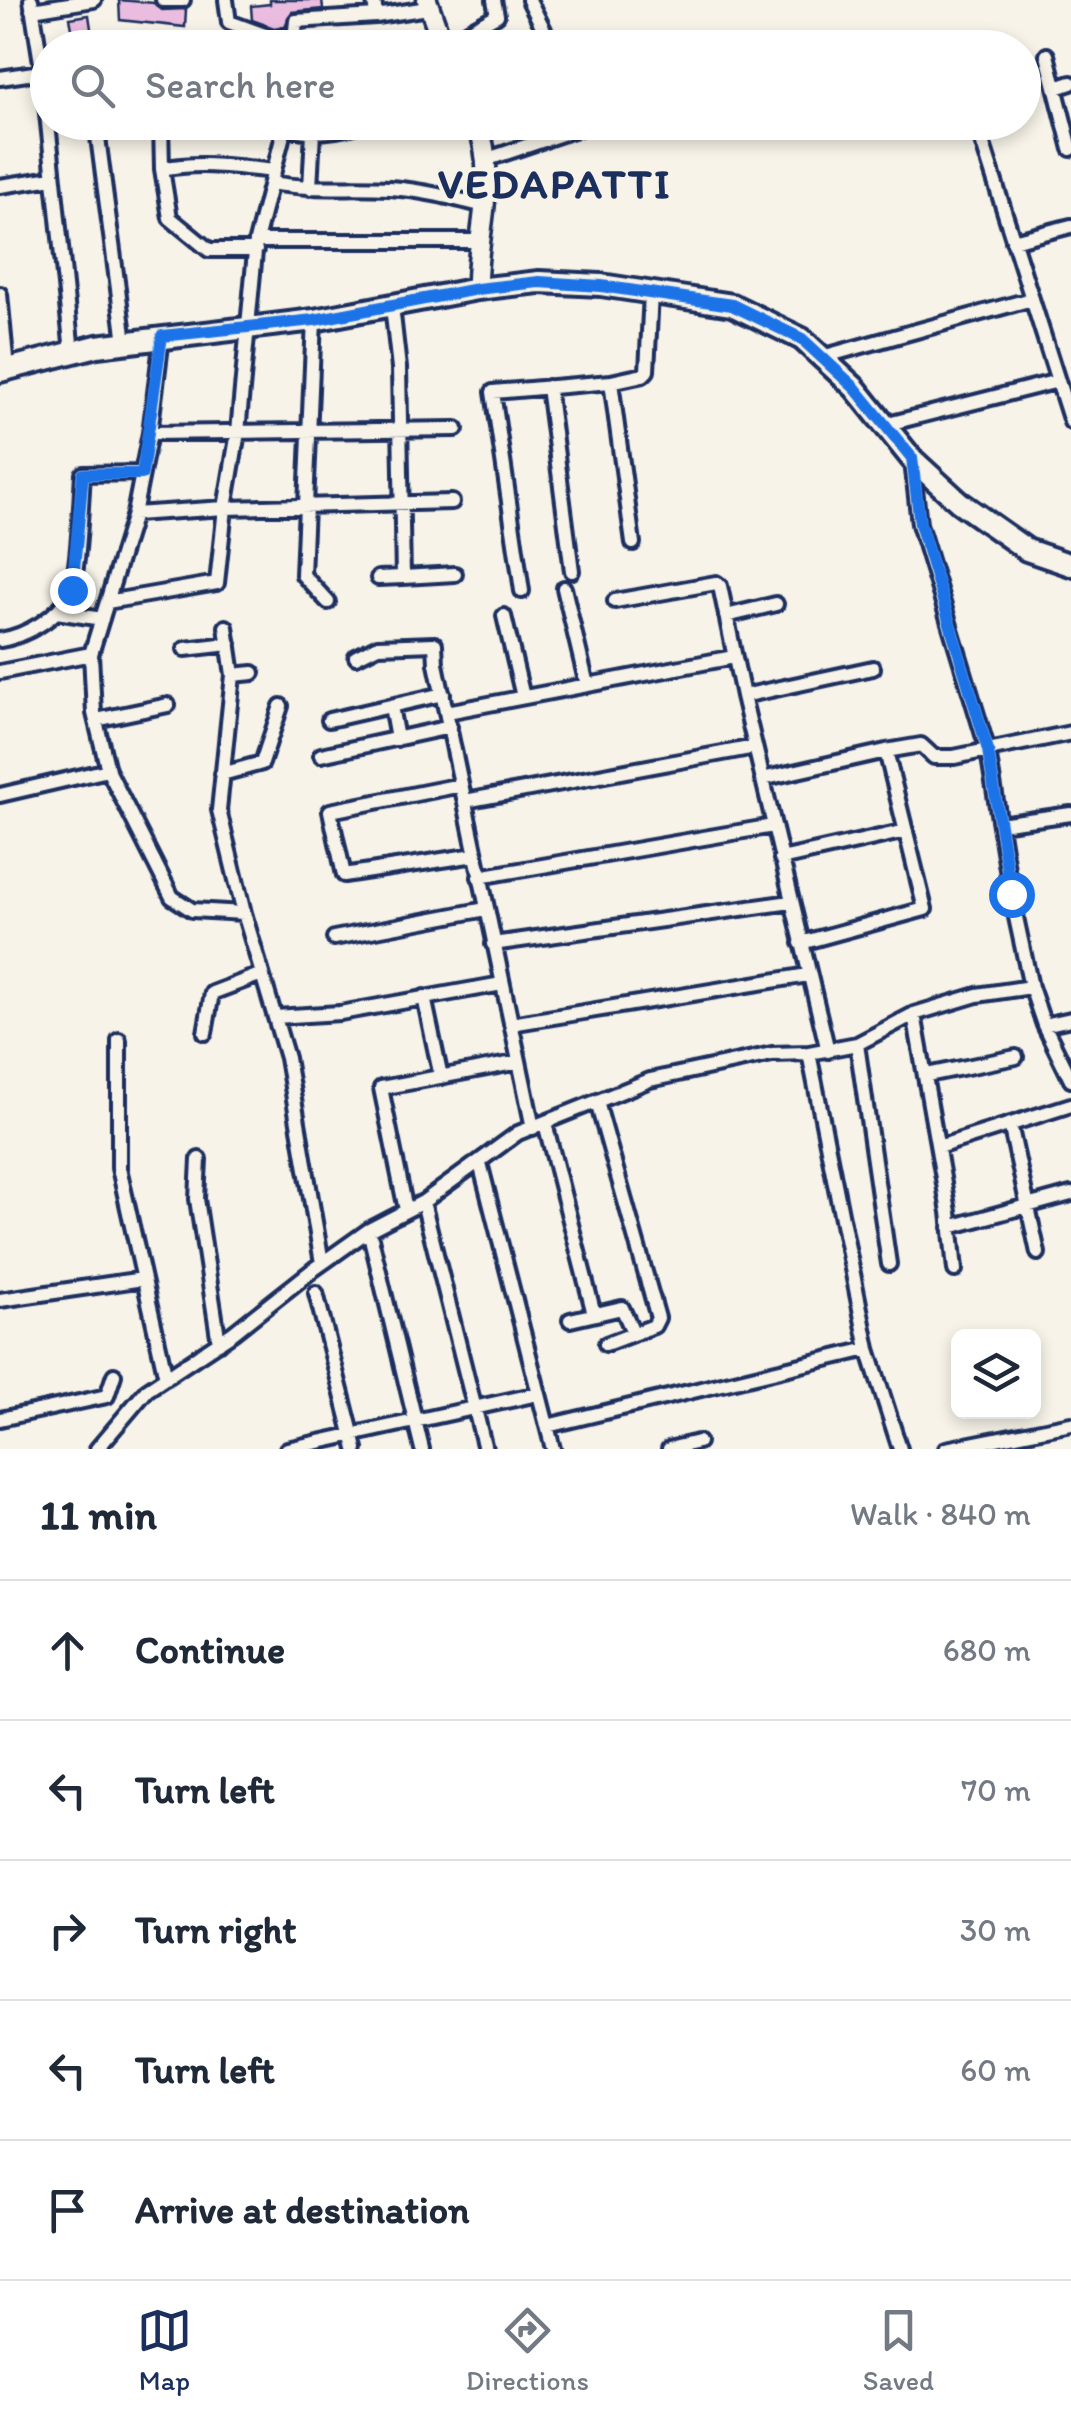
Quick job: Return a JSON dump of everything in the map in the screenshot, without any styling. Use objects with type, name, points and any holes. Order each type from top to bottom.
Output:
[{"type":"main road","points":[[4,370],[125,342],[314,320],[477,289],[539,282],[601,286],[732,305],[802,339],[855,388],[912,458],[959,502],[1027,550],[1071,565]]},
{"type":"street","points":[[35,30],[32,5],[94,0]]},
{"type":"street","points":[[163,0],[183,0]]},
{"type":"street","points":[[226,0],[229,22],[250,30]]},
{"type":"street","points":[[374,0],[376,16]]},
{"type":"street","points":[[471,30],[497,15],[494,0]]},
{"type":"street","points":[[528,0],[544,30]]},
{"type":"street","points":[[295,30],[296,21],[376,16],[427,4],[437,30]]},
{"type":"street","points":[[1048,55],[1071,149]]},
{"type":"street","points":[[0,78],[30,74]]},
{"type":"street","points":[[1056,88],[1071,83]]},
{"type":"street","points":[[49,140],[72,352]]},
{"type":"street","points":[[98,140],[125,342]]},
{"type":"street","points":[[161,140],[170,218],[209,250],[478,242]]},
{"type":"street","points":[[107,602],[216,583],[238,432],[256,246],[280,140]]},
{"type":"street","points":[[310,188],[313,140]]},
{"type":"street","points":[[477,289],[484,206],[484,140]]},
{"type":"street","points":[[485,160],[546,140]]},
{"type":"street","points":[[982,140],[1071,422]]},
{"type":"street","points":[[162,168],[213,164],[310,188],[392,188],[449,196],[484,206]]},
{"type":"street","points":[[0,186],[53,178]]},
{"type":"street","points":[[1014,241],[1071,226]]},
{"type":"street","points":[[522,591],[493,392],[611,382],[644,375],[651,293]]},
{"type":"street","points":[[0,294],[4,370]]},
{"type":"street","points":[[822,358],[1032,299]]},
{"type":"street","points":[[392,306],[398,368],[403,577]]},
{"type":"street","points":[[314,320],[303,574],[328,602]]},
{"type":"street","points":[[162,336],[150,433],[134,514],[91,654],[96,720],[108,770],[172,897],[192,910],[244,913]]},
{"type":"street","points":[[884,426],[1058,381]]},
{"type":"street","points":[[611,382],[633,543]]},
{"type":"street","points":[[548,387],[572,571]]},
{"type":"street","points":[[150,433],[456,429]]},
{"type":"street","points":[[912,458],[920,524],[988,750],[1011,894],[1032,987],[1044,1025],[1071,1080]]},
{"type":"street","points":[[0,640],[14,638],[57,612],[72,590],[83,474],[142,474]]},
{"type":"street","points":[[134,514],[452,502]]},
{"type":"street","points":[[378,578],[455,574]]},
{"type":"street","points":[[614,601],[720,586],[828,1050]]},
{"type":"street","points":[[564,588],[587,685]]},
{"type":"street","points":[[726,616],[776,604]]},
{"type":"street","points":[[57,612],[102,619]]},
{"type":"street","points":[[504,616],[523,697]]},
{"type":"street","points":[[226,627],[233,675],[220,810],[244,913],[287,1058],[322,1263]]},
{"type":"street","points":[[185,649],[229,644]]},
{"type":"street","points":[[356,657],[378,646],[436,644],[436,664],[519,1062],[594,1314]]},
{"type":"street","points":[[0,672],[91,654]]},
{"type":"street","points":[[447,712],[734,657]]},
{"type":"street","points":[[743,696],[873,668]]},
{"type":"street","points":[[233,675],[254,672]]},
{"type":"street","points":[[329,720],[443,694]]},
{"type":"street","points":[[96,720],[168,705]]},
{"type":"street","points":[[222,774],[262,763],[281,706]]},
{"type":"street","points":[[391,706],[397,738]]},
{"type":"street","points":[[321,755],[450,727]]},
{"type":"street","points":[[762,779],[921,745],[934,756],[954,757],[1071,733]]},
{"type":"street","points":[[465,801],[755,747]]},
{"type":"street","points":[[801,943],[926,910],[886,751]]},
{"type":"street","points":[[0,795],[108,770]]},
{"type":"street","points":[[462,785],[330,811],[344,874],[475,855]]},
{"type":"street","points":[[1000,824],[1071,814]]},
{"type":"street","points":[[479,877],[773,826]]},
{"type":"street","points":[[781,860],[906,831]]},
{"type":"street","points":[[494,944],[791,902]]},
{"type":"street","points":[[334,938],[486,909]]},
{"type":"street","points":[[205,1033],[212,993],[262,974]]},
{"type":"street","points":[[511,1024],[808,975]]},
{"type":"street","points":[[275,1017],[340,1013],[502,984]]},
{"type":"street","points":[[97,1449],[147,1390],[219,1343],[369,1230],[423,1202],[518,1133],[650,1080],[772,1054],[809,1054],[857,1044],[914,1014],[977,995],[1032,987]]},
{"type":"street","points":[[424,998],[441,1077]]},
{"type":"street","points":[[914,1014],[927,1075],[955,1270]]},
{"type":"street","points":[[1044,1025],[1071,1019]]},
{"type":"street","points":[[118,1040],[118,1168],[166,1378]]},
{"type":"street","points":[[857,1044],[889,1264]]},
{"type":"street","points":[[809,1054],[868,1349],[900,1449]]},
{"type":"street","points":[[927,1075],[1016,1057]]},
{"type":"street","points":[[406,1210],[381,1088],[519,1062]]},
{"type":"street","points":[[597,1102],[658,1318],[654,1326],[606,1344]]},
{"type":"street","points":[[938,1146],[1071,1105]]},
{"type":"street","points":[[1010,1124],[1038,1253]]},
{"type":"street","points":[[199,1159],[196,1200],[219,1343]]},
{"type":"street","points":[[480,1163],[553,1449]]},
{"type":"street","points":[[950,1227],[1071,1194]]},
{"type":"street","points":[[423,1202],[485,1449]]},
{"type":"street","points":[[369,1230],[422,1449]]},
{"type":"street","points":[[0,1300],[144,1279]]},
{"type":"street","points":[[316,1293],[355,1442]]},
{"type":"street","points":[[570,1320],[622,1308],[633,1332]]},
{"type":"street","points":[[548,1426],[868,1349]]},
{"type":"street","points":[[0,1419],[107,1396],[114,1375]]},
{"type":"street","points":[[287,1449],[355,1442],[415,1422],[538,1394]]},
{"type":"street","points":[[946,1449],[1071,1424]]},
{"type":"street","points":[[669,1449],[698,1442]]},
{"type":"building","points":[[119,0],[154,3],[162,10],[186,9],[185,27],[120,20]]},
{"type":"building","points":[[270,0],[322,0],[323,9],[292,12],[285,26],[274,28],[252,20],[251,6],[270,4]]},
{"type":"building","points":[[89,15],[91,30],[72,30],[70,18]]},
{"type":"district","name":"VEDAPATTI","points":[[555,183]]},
{"type":"route","points":[[72,590],[83,474],[142,474],[162,336],[314,320],[477,289],[539,282],[601,286],[732,305],[802,339],[855,388],[912,458],[920,524],[988,750],[1011,894]]}]
